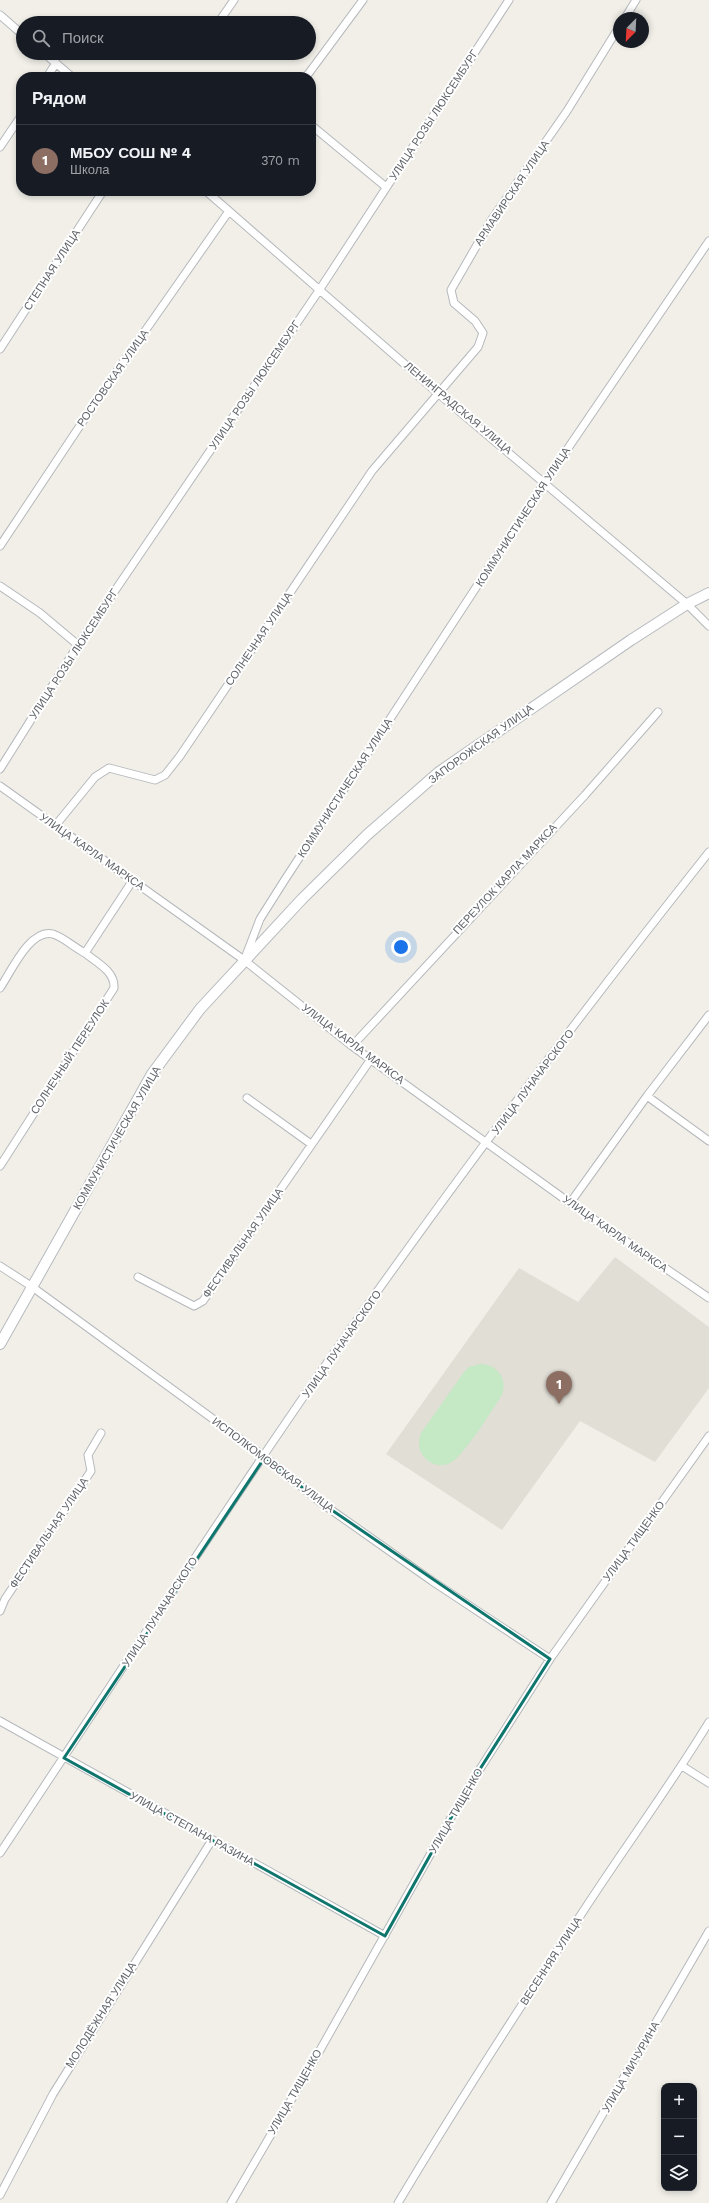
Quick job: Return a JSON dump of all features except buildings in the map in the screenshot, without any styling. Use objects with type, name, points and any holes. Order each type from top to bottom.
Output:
[{"type":"main road","name":"ЗАПОРОЖСКАЯ УЛИЦА","points":[[244,960],[302,899],[368,834],[438,772],[631,640],[687,604],[709,593]]},
{"type":"main road","name":"КОММУНИСТИЧЕСКАЯ УЛИЦА","points":[[0,1344],[31,1286],[152,1074],[200,1009],[244,960]]},
{"type":"street","points":[[223,16],[234,0]]},
{"type":"street","points":[[310,72],[363,0]]},
{"type":"street","name":"УЛИЦА РОЗЫ ЛЮКСЕМБУРГ","points":[[0,769],[78,645],[320,289],[509,0]]},
{"type":"street","points":[[628,12],[636,0]]},
{"type":"street","points":[[0,15],[16,29]]},
{"type":"street","name":"АРМАВИРСКАЯ УЛИЦА","points":[[439,394],[478,347],[483,332],[476,321],[454,303],[451,290],[492,219],[567,111],[613,37]]},
{"type":"street","points":[[52,60],[66,72]]},
{"type":"street","points":[[50,72],[56,63]]},
{"type":"street","points":[[0,147],[16,123]]},
{"type":"street","points":[[316,129],[386,187]]},
{"type":"street","name":"СТЕПНАЯ УЛИЦА","points":[[0,349],[100,196]]},
{"type":"street","name":"ЛЕНИНГРАДСКАЯ УЛИЦА","points":[[212,196],[439,394],[545,482],[687,604],[709,626]]},
{"type":"street","name":"РОСТОВСКАЯ УЛИЦА","points":[[0,546],[103,391],[229,211]]},
{"type":"street","name":"КОММУНИСТИЧЕСКАЯ УЛИЦА","points":[[244,960],[260,919],[284,881],[545,482],[709,241]]},
{"type":"street","name":"СОЛНЕЧНАЯ УЛИЦА","points":[[55,826],[95,777],[109,768],[155,780],[165,775],[180,756],[372,472],[439,394]]},
{"type":"street","points":[[0,586],[40,613],[78,645]]},
{"type":"street","name":"ПЕРЕУЛОК КАРЛА МАРКСА","points":[[352,1046],[585,795],[658,712]]},
{"type":"street","name":"УЛИЦА КАРЛА МАРКСА","points":[[0,786],[244,960],[352,1046],[570,1203],[709,1298]]},
{"type":"street","name":"УЛИЦА ЛУНАЧАРСКОГО","points":[[0,1854],[215,1527],[362,1313],[645,932],[709,852]]},
{"type":"street","points":[[0,988],[32,940],[42,933],[54,934],[85,953],[133,880]]},
{"type":"street","name":"СОЛНЕЧНЫЙ ПЕРЕУЛОК","points":[[0,1166],[114,988],[114,980],[110,972],[85,953]]},
{"type":"street","points":[[570,1203],[647,1096],[709,1015]]},
{"type":"street","name":"ФЕСТИВАЛЬНАЯ УЛИЦА","points":[[138,1277],[194,1306],[203,1301],[371,1059]]},
{"type":"street","points":[[647,1096],[709,1141]]},
{"type":"street","points":[[247,1098],[311,1144]]},
{"type":"street","name":"ИСПОЛКОМОВСКАЯ УЛИЦА","points":[[0,1266],[31,1286],[264,1457],[326,1506],[432,1581],[550,1659]]},
{"type":"street","name":"ФЕСТИВАЛЬНАЯ УЛИЦА","points":[[0,1611],[5,1599],[91,1471],[88,1455],[101,1433]]},
{"type":"street","name":"УЛИЦА ТИЩЕНКО","points":[[230,2203],[315,2059],[466,1791],[550,1659],[709,1436]]},
{"type":"street","name":"УЛИЦА СТЕПАНА РАЗИНА","points":[[0,1721],[385,1936]]},
{"type":"street","name":"ВЕСЕННЯЯ УЛИЦА","points":[[398,2203],[504,2032],[580,1916],[682,1766],[709,1722]]},
{"type":"street","points":[[682,1766],[709,1783]]},
{"type":"street","name":"МОЛОДЁЖНАЯ УЛИЦА","points":[[0,2195],[53,2094],[212,1840]]},
{"type":"street","name":"УЛИЦА МИЧУРИНА","points":[[551,2203],[709,1931]]},
{"type":"highlighted area","points":[[265,1457],[320,1502],[550,1659],[466,1791],[385,1936],[64,1758]]},
{"type":"shaded area","points":[[615,1257],[709,1327],[709,1388],[655,1462],[580,1421],[502,1530],[386,1454],[519,1268],[578,1302]]},
{"type":"green space","points":[[480,1364],[491,1367],[500,1374],[503,1383],[502,1395],[478,1431],[457,1458],[444,1465],[433,1464],[424,1457],[421,1451],[419,1439],[421,1433],[464,1372],[469,1367]]},
{"type":"place","name":"МБОУ СОШ № 4","points":[[559,1404]]}]
